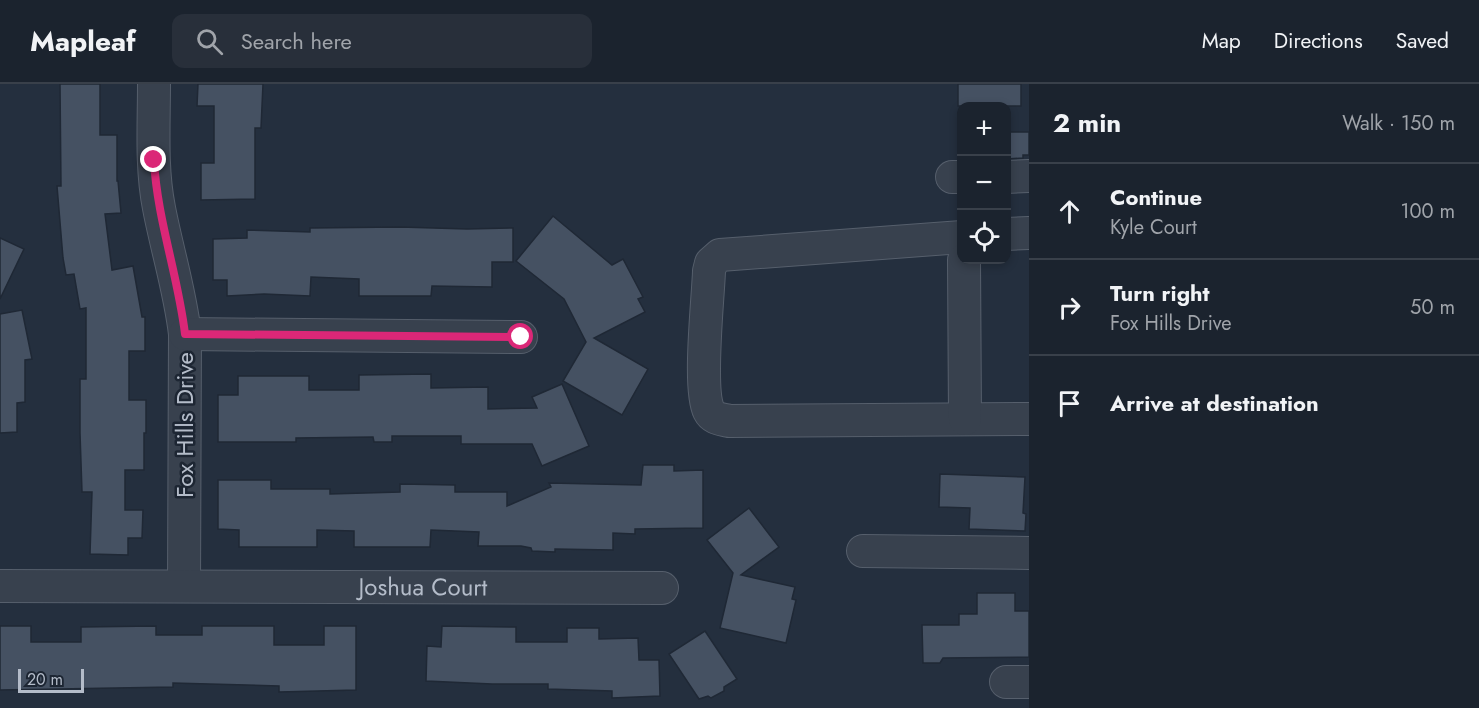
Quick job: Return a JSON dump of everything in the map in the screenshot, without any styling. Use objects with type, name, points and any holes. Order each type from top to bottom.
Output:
[{"type":"street","name":"Fox Hills Drive","points":[[154,84],[156,185],[159,208],[182,306],[185,334],[184,586]]},
{"type":"street","points":[[1011,177],[1029,176]]},
{"type":"street","points":[[1011,234],[1029,233]]},
{"type":"street","points":[[957,237],[720,255],[711,263],[709,271],[704,387],[709,411],[714,417],[729,421],[1029,419]]},
{"type":"street","points":[[964,264],[965,419]]},
{"type":"street","points":[[185,334],[521,337]]},
{"type":"street","points":[[863,551],[1029,553]]},
{"type":"street","points":[[0,586],[184,586]]},
{"type":"street","name":"Joshua Court","points":[[184,586],[662,588]]},
{"type":"building","points":[[60,84],[100,84],[100,135],[117,135],[117,181],[121,213],[105,214],[112,270],[133,266],[142,317],[145,317],[145,351],[129,351],[129,400],[146,400],[146,433],[144,433],[144,470],[125,470],[125,510],[143,510],[142,538],[128,538],[128,555],[90,554],[92,492],[82,492],[80,433],[80,379],[86,379],[86,308],[80,309],[74,274],[66,275],[63,258],[57,186],[61,186]]},
{"type":"building","points":[[198,84],[263,84],[261,128],[255,128],[255,199],[201,200],[201,163],[214,163],[214,106],[197,106]]},
{"type":"building","points":[[958,84],[1021,84],[1021,106],[1011,106],[1011,102],[958,102]]},
{"type":"building","points":[[1011,132],[1029,132],[1029,155],[1023,155],[1023,158],[1011,159]]},
{"type":"building","points":[[553,216],[612,265],[623,259],[643,297],[638,299],[645,312],[594,338],[648,369],[622,415],[563,381],[586,342],[564,299],[516,261]]},
{"type":"building","points":[[310,228],[513,228],[513,262],[492,262],[492,287],[432,286],[431,296],[359,296],[359,279],[311,277],[310,296],[264,294],[227,296],[227,280],[213,280],[213,239],[247,238],[247,230],[310,232]]},
{"type":"building","points":[[0,238],[24,249],[0,299]]},
{"type":"building","points":[[22,310],[32,359],[25,360],[25,402],[17,403],[17,432],[0,433],[0,314]]},
{"type":"building","points":[[431,374],[431,388],[488,387],[488,409],[537,408],[532,397],[562,384],[589,446],[542,466],[532,444],[461,444],[461,436],[392,436],[392,442],[374,442],[373,437],[296,438],[296,442],[218,442],[218,395],[238,395],[238,376],[309,376],[309,390],[359,390],[359,375]]},
{"type":"building","points":[[643,465],[674,465],[674,471],[703,470],[703,528],[635,529],[635,534],[613,533],[613,550],[555,549],[555,552],[532,551],[531,548],[521,546],[478,546],[479,532],[431,530],[430,547],[354,547],[354,531],[317,530],[317,547],[239,547],[239,530],[218,529],[218,480],[271,480],[271,489],[330,489],[330,494],[400,492],[400,484],[455,485],[455,492],[507,492],[507,506],[551,487],[549,483],[641,485]]},
{"type":"building","points":[[940,474],[1025,477],[1023,513],[1026,514],[1025,531],[969,529],[970,508],[939,507]]},
{"type":"building","points":[[749,508],[779,547],[741,575],[795,587],[792,599],[796,600],[786,643],[720,628],[733,573],[707,540]]},
{"type":"building","points":[[977,593],[1015,593],[1015,611],[1029,611],[1029,657],[943,658],[940,663],[923,663],[922,625],[959,625],[959,614],[977,614]]},
{"type":"building","points":[[0,626],[31,626],[31,642],[81,642],[81,627],[156,626],[156,635],[202,635],[202,626],[274,626],[274,645],[324,645],[324,626],[356,626],[356,690],[279,692],[279,686],[173,683],[173,687],[0,690]]},
{"type":"building","points":[[442,626],[516,627],[516,642],[567,642],[567,628],[599,628],[599,639],[638,638],[639,660],[659,660],[660,696],[612,698],[612,691],[548,689],[548,684],[426,681],[427,646],[441,647]]},
{"type":"building","points":[[705,631],[737,679],[724,687],[724,691],[711,698],[708,696],[699,699],[669,654]]},
{"type":"route","points":[[154,160],[159,208],[182,306],[185,334],[521,337]]}]
